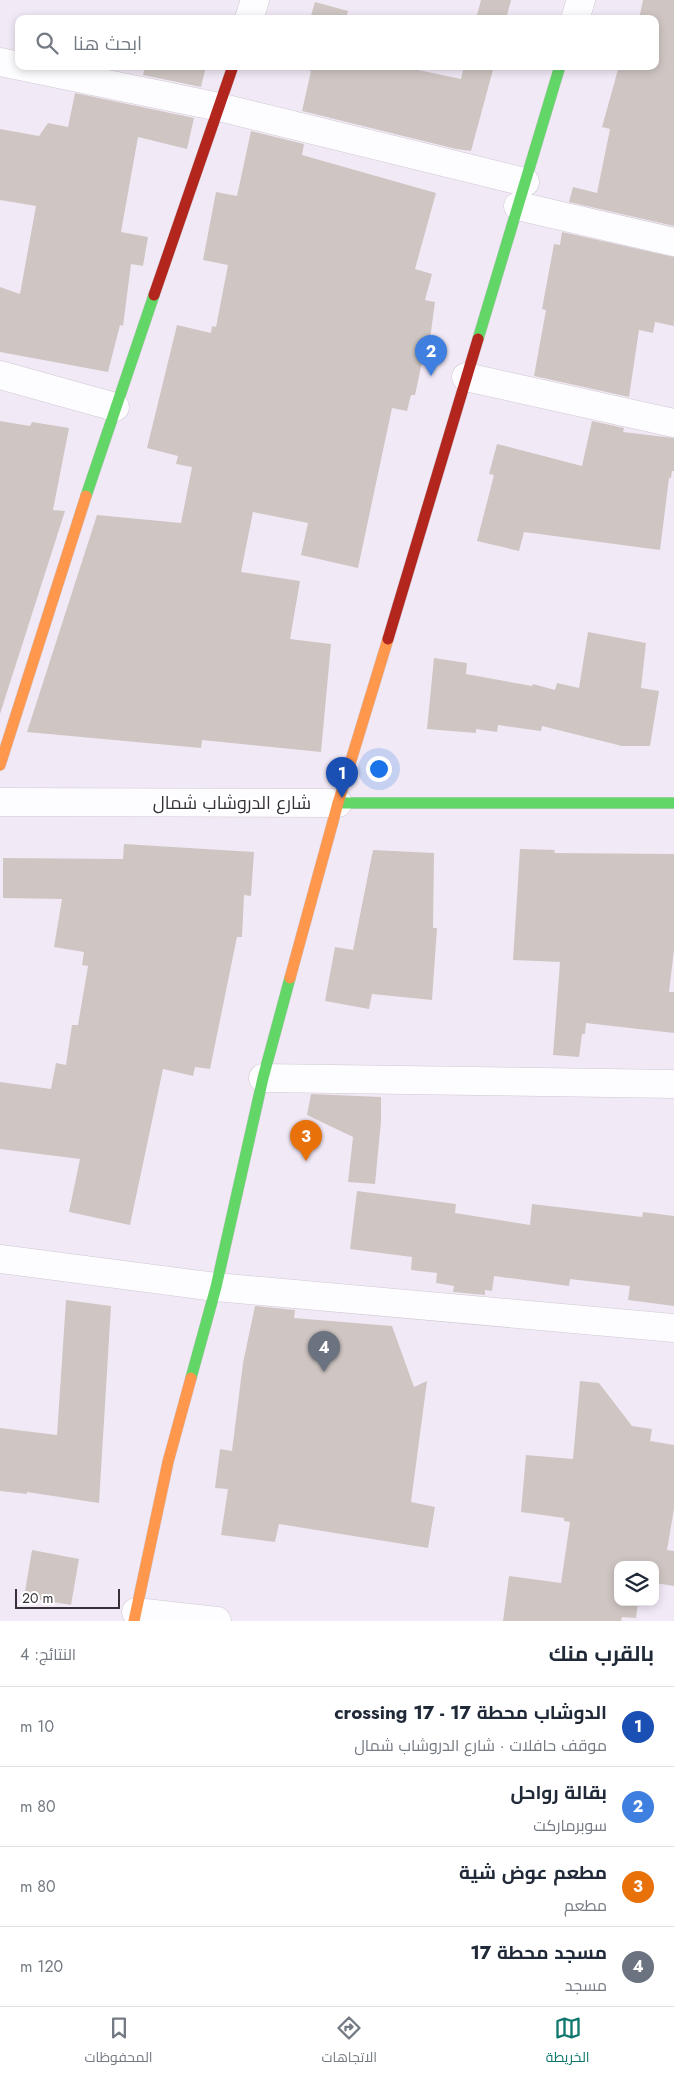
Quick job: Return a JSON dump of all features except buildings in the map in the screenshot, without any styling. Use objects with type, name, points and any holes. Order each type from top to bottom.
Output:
[{"type":"street","points":[[250,15],[255,0]]},
{"type":"street","points":[[576,15],[580,0]]},
{"type":"street","points":[[0,62],[15,65]]},
{"type":"street","points":[[39,70],[219,107],[521,194],[674,242]]},
{"type":"street","points":[[0,765],[115,406],[232,70]]},
{"type":"street","points":[[217,1621],[135,1617],[168,1462],[216,1287],[263,1078],[338,803],[559,70]]},
{"type":"street","points":[[0,375],[115,406]]},
{"type":"street","points":[[466,377],[674,423]]},
{"type":"street","name":"شارع الدروشاب شمال","points":[[0,802],[674,803]]},
{"type":"street","points":[[263,1078],[674,1084]]},
{"type":"street","points":[[0,1259],[216,1287],[674,1328]]},
{"type":"traffic: fast","points":[[478,339],[559,70]]},
{"type":"traffic: fast","points":[[86,496],[154,295]]},
{"type":"traffic: fast","points":[[338,803],[674,803]]},
{"type":"traffic: fast","points":[[191,1378],[216,1287],[263,1078],[290,978]]},
{"type":"traffic: slow","points":[[0,765],[86,496]]},
{"type":"traffic: slow","points":[[290,978],[338,803],[388,639]]},
{"type":"traffic: slow","points":[[134,1621],[168,1462],[191,1378]]},
{"type":"traffic: jam","points":[[154,295],[232,70]]},
{"type":"traffic: jam","points":[[388,639],[478,339]]},
{"type":"place","name":"بقالة رواحل","points":[[431,376]]},
{"type":"place","name":"الدوشاب محطة 17 - 17 crossing","points":[[342,798]]},
{"type":"place","name":"مطعم عوض شية","points":[[306,1161]]},
{"type":"place","name":"مسجد محطة 17","points":[[324,1372]]}]
